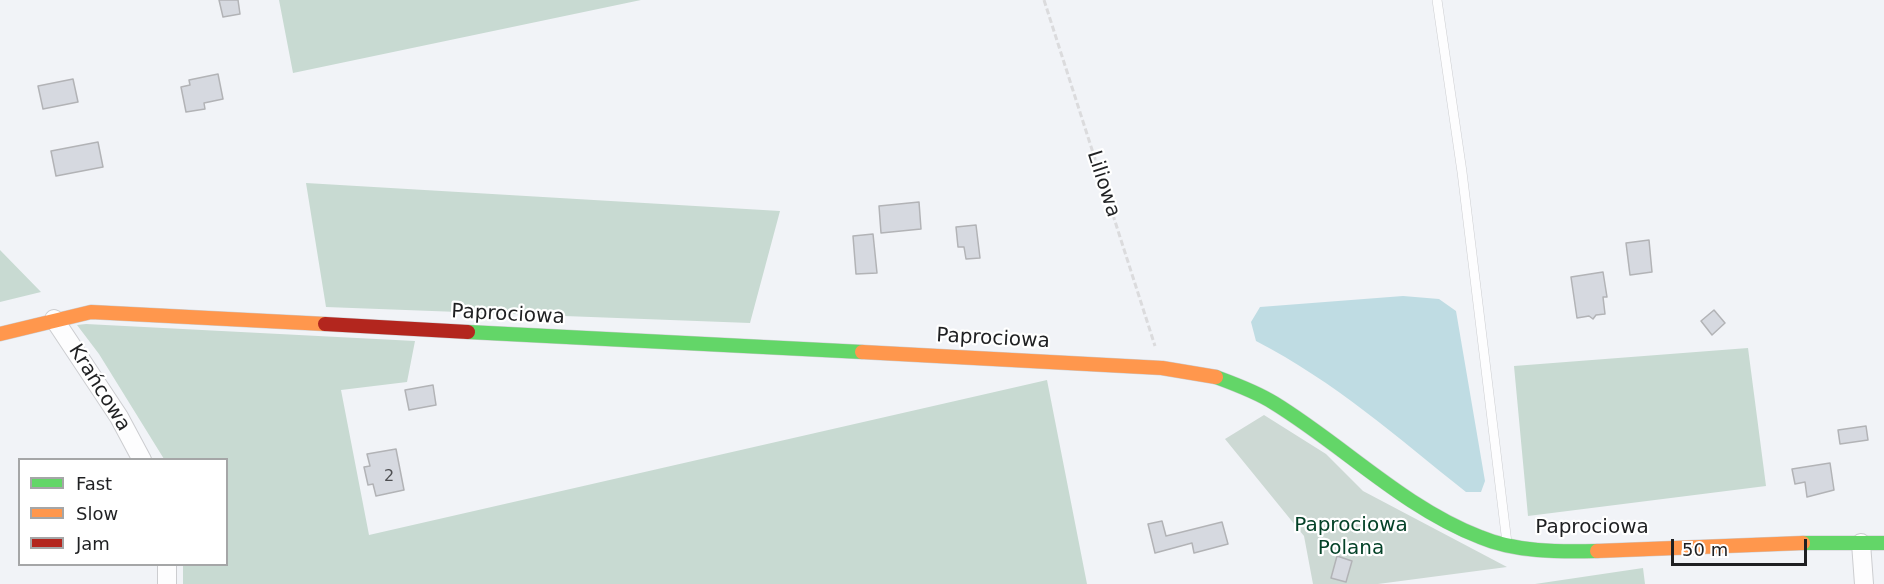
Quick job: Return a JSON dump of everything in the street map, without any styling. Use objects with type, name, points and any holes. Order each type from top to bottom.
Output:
[{"type":"street","name":"Paprociowa","points":[[0,334],[54,319],[91,312],[1162,368],[1217,377],[1273,402],[1402,494],[1448,522],[1481,538],[1507,545],[1565,552],[1770,543],[1884,543]]},
{"type":"street","name":"Krańcowa","points":[[54,319],[119,417],[141,458]]},
{"type":"street","points":[[1861,543],[1864,584]]},
{"type":"street","points":[[167,566],[167,584]]},
{"type":"lane","points":[[1437,0],[1462,172],[1507,545]]},
{"type":"path","name":"Liliowa","points":[[1044,0],[1162,368]]},
{"type":"green space","name":"Paprociowa Polana","points":[[1264,415],[1326,454],[1363,491],[1507,567],[1378,584],[1313,584],[1304,536],[1225,439]]},
{"type":"shaded area","points":[[279,0],[641,0],[293,73]]},
{"type":"shaded area","points":[[306,183],[780,211],[750,323],[326,307]]},
{"type":"shaded area","points":[[0,250],[41,292],[0,302]]},
{"type":"shaded area","points":[[77,325],[415,341],[407,382],[341,390],[369,535],[1047,380],[1087,584],[183,584],[183,566],[228,566],[228,458],[163,458],[99,354]]},
{"type":"shaded area","points":[[1748,348],[1766,486],[1528,516],[1514,366]]},
{"type":"shaded area","points":[[1643,568],[1645,584],[1535,584]]},
{"type":"water","points":[[1403,296],[1439,299],[1456,311],[1485,481],[1481,492],[1466,492],[1339,392],[1256,341],[1251,322],[1260,307]]},
{"type":"building","points":[[219,0],[238,0],[240,14],[223,17]]},
{"type":"building","points":[[218,74],[223,99],[204,103],[205,109],[186,112],[181,87],[190,85],[189,80]]},
{"type":"building","points":[[73,79],[78,102],[43,109],[38,86]]},
{"type":"building","points":[[98,142],[103,167],[56,176],[51,151]]},
{"type":"building","points":[[919,202],[921,229],[881,233],[879,206]]},
{"type":"building","points":[[976,225],[980,258],[966,259],[964,247],[958,247],[956,227]]},
{"type":"building","points":[[873,234],[877,273],[856,274],[853,236]]},
{"type":"building","points":[[1649,240],[1652,272],[1630,275],[1626,243]]},
{"type":"building","points":[[1603,272],[1607,297],[1603,297],[1605,314],[1596,315],[1593,319],[1589,316],[1577,318],[1571,277]]},
{"type":"building","points":[[1714,310],[1725,323],[1712,335],[1701,321]]},
{"type":"building","points":[[433,385],[436,405],[409,410],[405,390]]},
{"type":"building","points":[[1866,426],[1868,440],[1840,444],[1838,430]]},
{"type":"building","points":[[396,449],[404,490],[376,496],[373,484],[368,485],[364,467],[370,466],[367,454]]},
{"type":"building","points":[[1830,463],[1834,490],[1807,497],[1805,482],[1795,484],[1792,469]]},
{"type":"building","points":[[1162,521],[1166,536],[1222,522],[1228,544],[1194,553],[1192,543],[1155,553],[1148,524]]},
{"type":"building","points":[[1337,556],[1352,561],[1346,582],[1331,578]]},
{"type":"traffic: fast","points":[[468,332],[862,352]]},
{"type":"traffic: fast","points":[[1216,377],[1274,403],[1399,493],[1452,524],[1480,537],[1522,548],[1597,551]]},
{"type":"traffic: fast","points":[[1803,543],[1884,543]]},
{"type":"traffic: slow","points":[[0,334],[91,312],[325,324]]},
{"type":"traffic: slow","points":[[862,352],[1162,368],[1216,377]]},
{"type":"traffic: slow","points":[[1597,551],[1803,543]]},
{"type":"traffic: jam","points":[[325,324],[468,332]]}]
